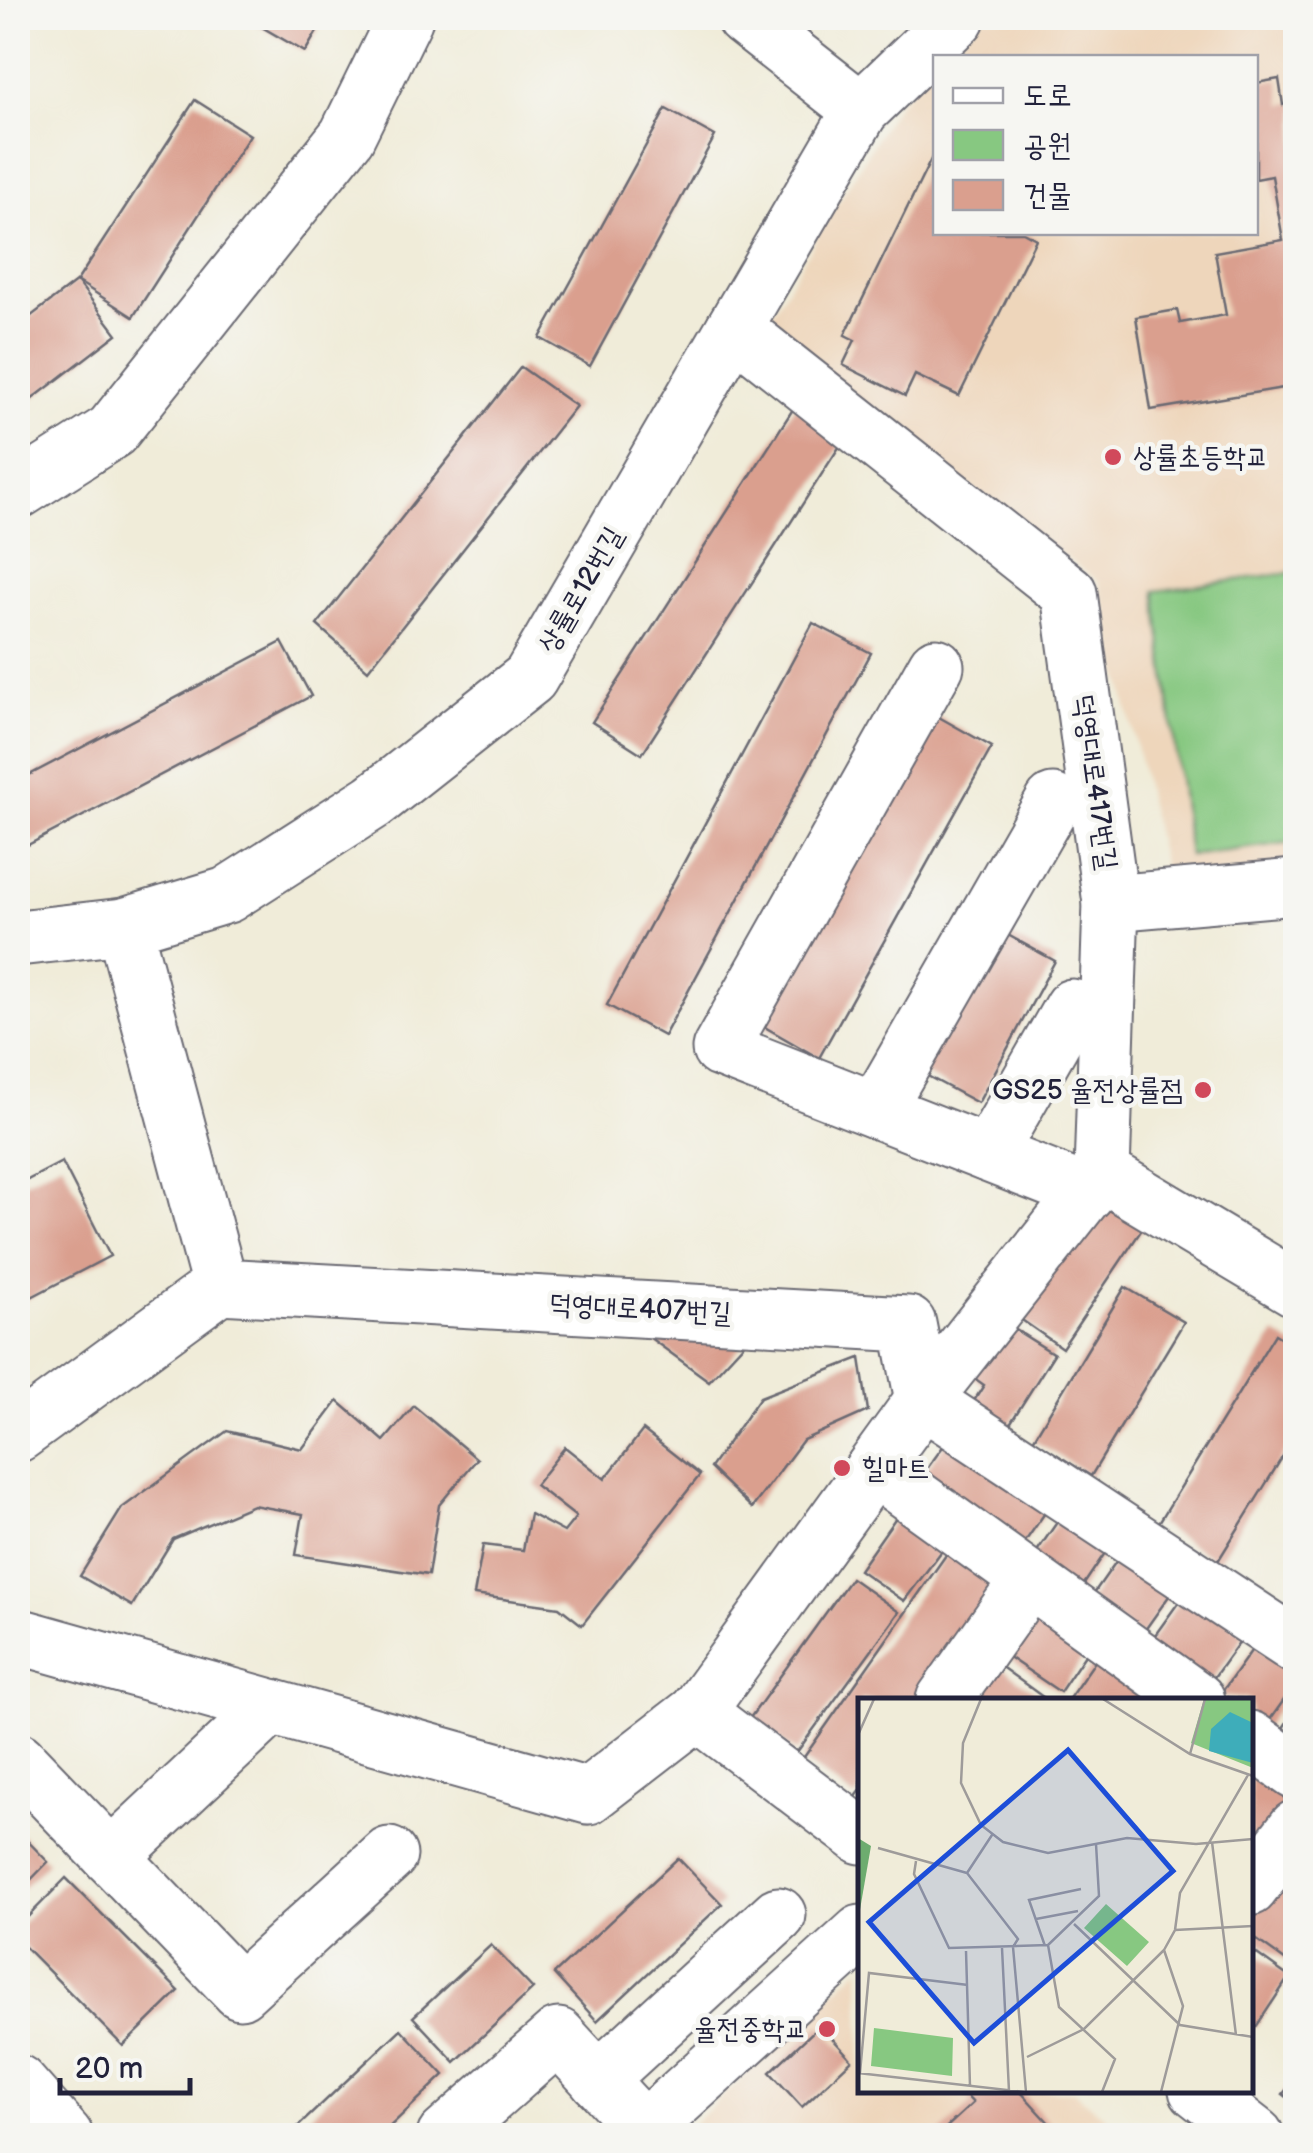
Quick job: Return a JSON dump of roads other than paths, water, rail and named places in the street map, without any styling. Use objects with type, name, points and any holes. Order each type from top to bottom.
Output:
[{"type":"street","points":[[18,491],[112,431],[346,136],[405,18]]},
{"type":"street","points":[[744,18],[861,110]]},
{"type":"street","name":"상률로12번길","points":[[18,938],[124,926],[227,895],[374,800],[530,678],[861,110],[957,18]]},
{"type":"street","name":"덕영대로417번길","points":[[734,328],[1070,594],[1111,903],[1095,1183]]},
{"type":"street","points":[[936,666],[720,1049],[988,1154],[1095,1183],[1296,1289]]},
{"type":"street","points":[[876,1110],[1053,802]]},
{"type":"street","points":[[1111,903],[1296,887]]},
{"type":"street","points":[[18,1434],[220,1286],[124,926]]},
{"type":"street","points":[[988,1154],[1072,1006]]},
{"type":"street","points":[[18,1636],[588,1796],[697,1712],[923,1400],[1095,1183]]},
{"type":"street","name":"덕영대로407번길","points":[[220,1286],[908,1324],[923,1400]]},
{"type":"street","points":[[923,1400],[1296,1646]]},
{"type":"street","points":[[874,1468],[1181,1696]]},
{"type":"street","points":[[945,1698],[1029,1580]]},
{"type":"street","points":[[111,1857],[271,1707]]},
{"type":"street","points":[[697,1712],[858,1834]]},
{"type":"street","points":[[1253,1741],[1296,1772]]},
{"type":"street","points":[[18,1760],[240,1991],[389,1855]]},
{"type":"street","points":[[1253,1884],[1296,1828]]},
{"type":"street","points":[[598,2080],[778,1915]]},
{"type":"street","points":[[444,2136],[558,2036],[640,2132],[858,1934]]},
{"type":"street","points":[[18,2083],[65,2136]]},
{"type":"street","points":[[1201,2093],[1256,2136]]},
{"type":"place","name":"상률초등학교","points":[[1113,457]]},
{"type":"place","name":"GS25 율전상률점","points":[[1203,1090]]},
{"type":"place","name":"힐마트","points":[[842,1468]]},
{"type":"place","name":"율전중학교","points":[[827,2029]]}]
